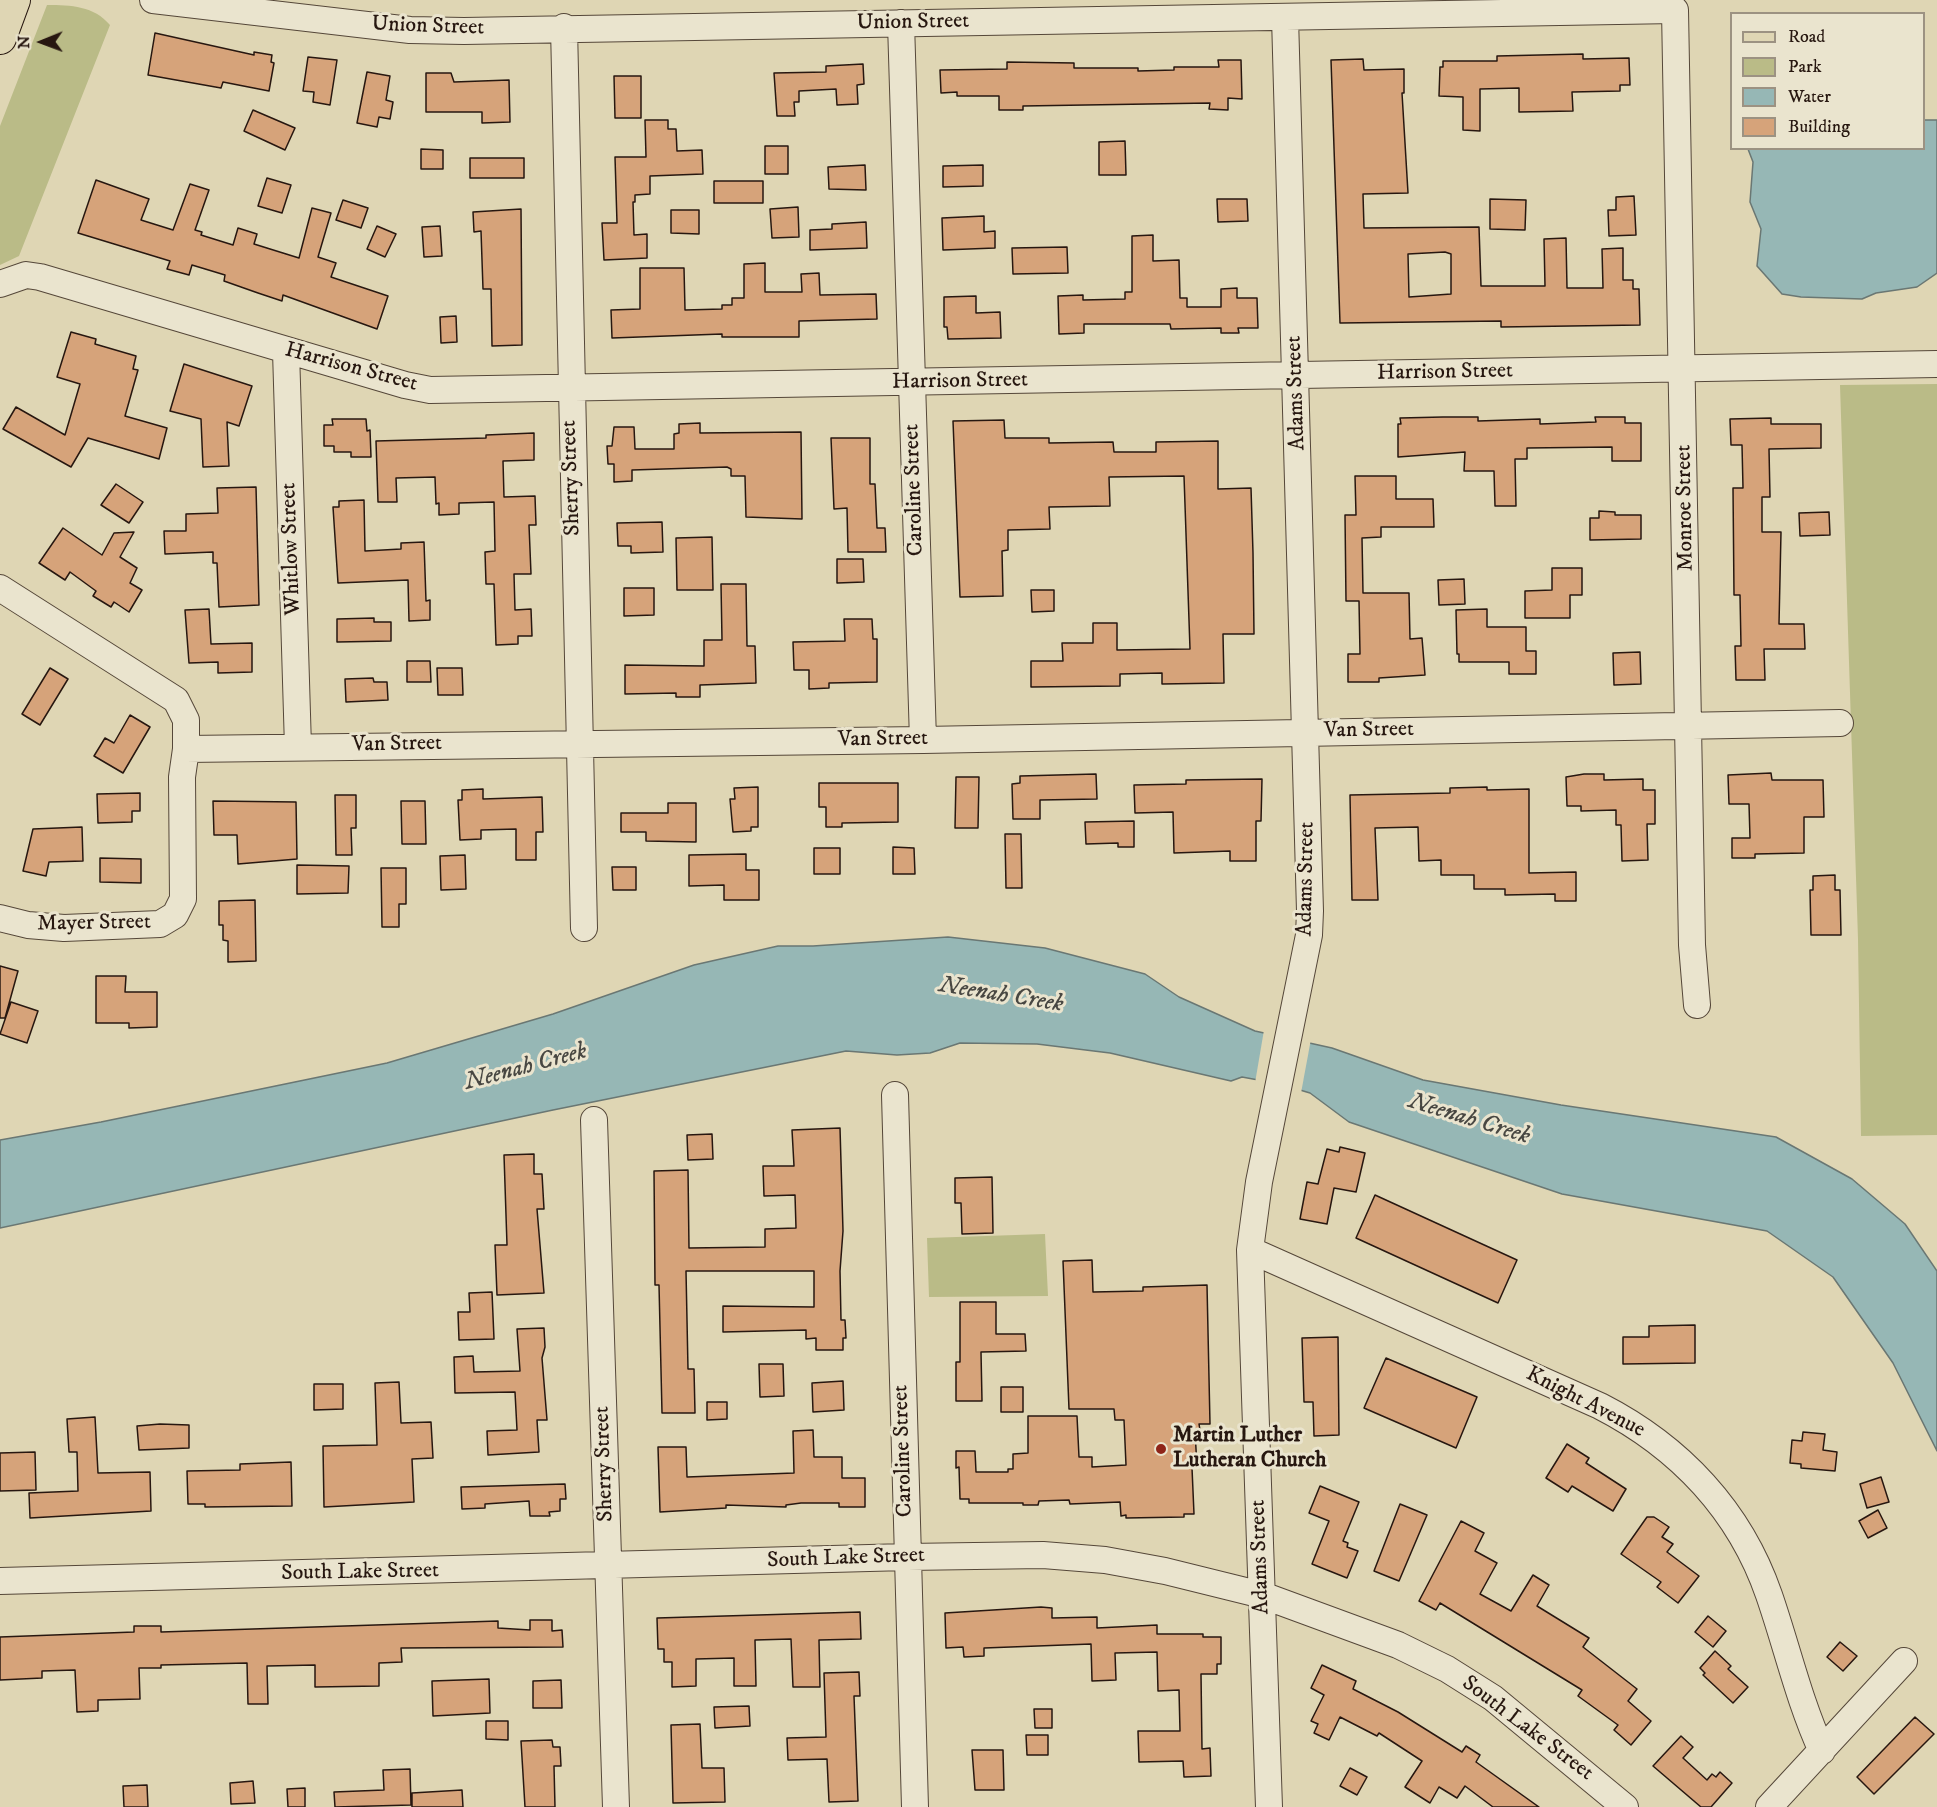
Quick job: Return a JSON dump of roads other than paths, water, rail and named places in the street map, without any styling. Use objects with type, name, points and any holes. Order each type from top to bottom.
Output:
[{"type":"main road","points":[[0,38],[14,0]]},
{"type":"street","name":"Union Street","points":[[153,0],[410,30],[1286,18],[1675,10]]},
{"type":"street","name":"Monroe Street","points":[[1675,10],[1690,726],[1692,945],[1697,1005]]},
{"type":"street","name":"Adams Street","points":[[1269,1807],[1250,1250],[1252,1224],[1310,923],[1286,18]]},
{"type":"street","name":"Caroline Street","points":[[901,23],[923,740]]},
{"type":"street","name":"Sherry Street","points":[[564,27],[570,388],[584,928]]},
{"type":"street","name":"Harrison Street","points":[[0,284],[26,275],[40,277],[286,351],[430,390],[1937,364]]},
{"type":"street","name":"Whitlow Street","points":[[286,351],[298,747]]},
{"type":"street","points":[[0,588],[176,700],[186,720],[186,749]]},
{"type":"street","name":"Van Street","points":[[186,749],[923,740],[1840,723]]},
{"type":"street","name":"Mayer Street","points":[[0,918],[28,925],[64,928],[160,924],[176,915],[181,906],[182,777],[186,749]]},
{"type":"street","name":"Caroline Street","points":[[895,1095],[915,1807]]},
{"type":"street","name":"Sherry Street","points":[[594,1120],[616,1807]]},
{"type":"street","name":"Knight Avenue","points":[[1250,1250],[1600,1407],[1651,1436],[1677,1457],[1723,1506],[1757,1564],[1807,1718],[1822,1751]]},
{"type":"street","name":"South Lake Street","points":[[0,1581],[608,1567],[907,1557],[1043,1555],[1105,1560],[1165,1571],[1262,1595],[1398,1645],[1447,1669],[1493,1698],[1625,1807]]},
{"type":"street","points":[[1769,1807],[1904,1661]]},
{"type":"water","points":[[1925,120],[1937,120],[1937,273],[1917,287],[1876,293],[1862,299],[1801,297],[1782,294],[1757,266],[1761,229],[1750,202],[1753,162],[1748,150],[1925,150]]},
{"type":"water","name":"Neenah Creek","points":[[948,937],[1045,948],[1145,974],[1179,997],[1255,1031],[1332,1048],[1423,1080],[1561,1105],[1776,1137],[1852,1179],[1905,1224],[1937,1271],[1937,1451],[1893,1363],[1833,1277],[1767,1231],[1562,1194],[1349,1122],[1310,1093],[1280,1084],[1242,1077],[1231,1081],[1110,1053],[1037,1044],[960,1043],[930,1053],[897,1055],[846,1051],[553,1110],[0,1228],[0,1140],[101,1122],[387,1063],[553,1014],[694,965],[778,946],[813,946]]},
{"type":"place","name":"Martin Luther Lutheran Church","points":[[1161,1449]]}]
